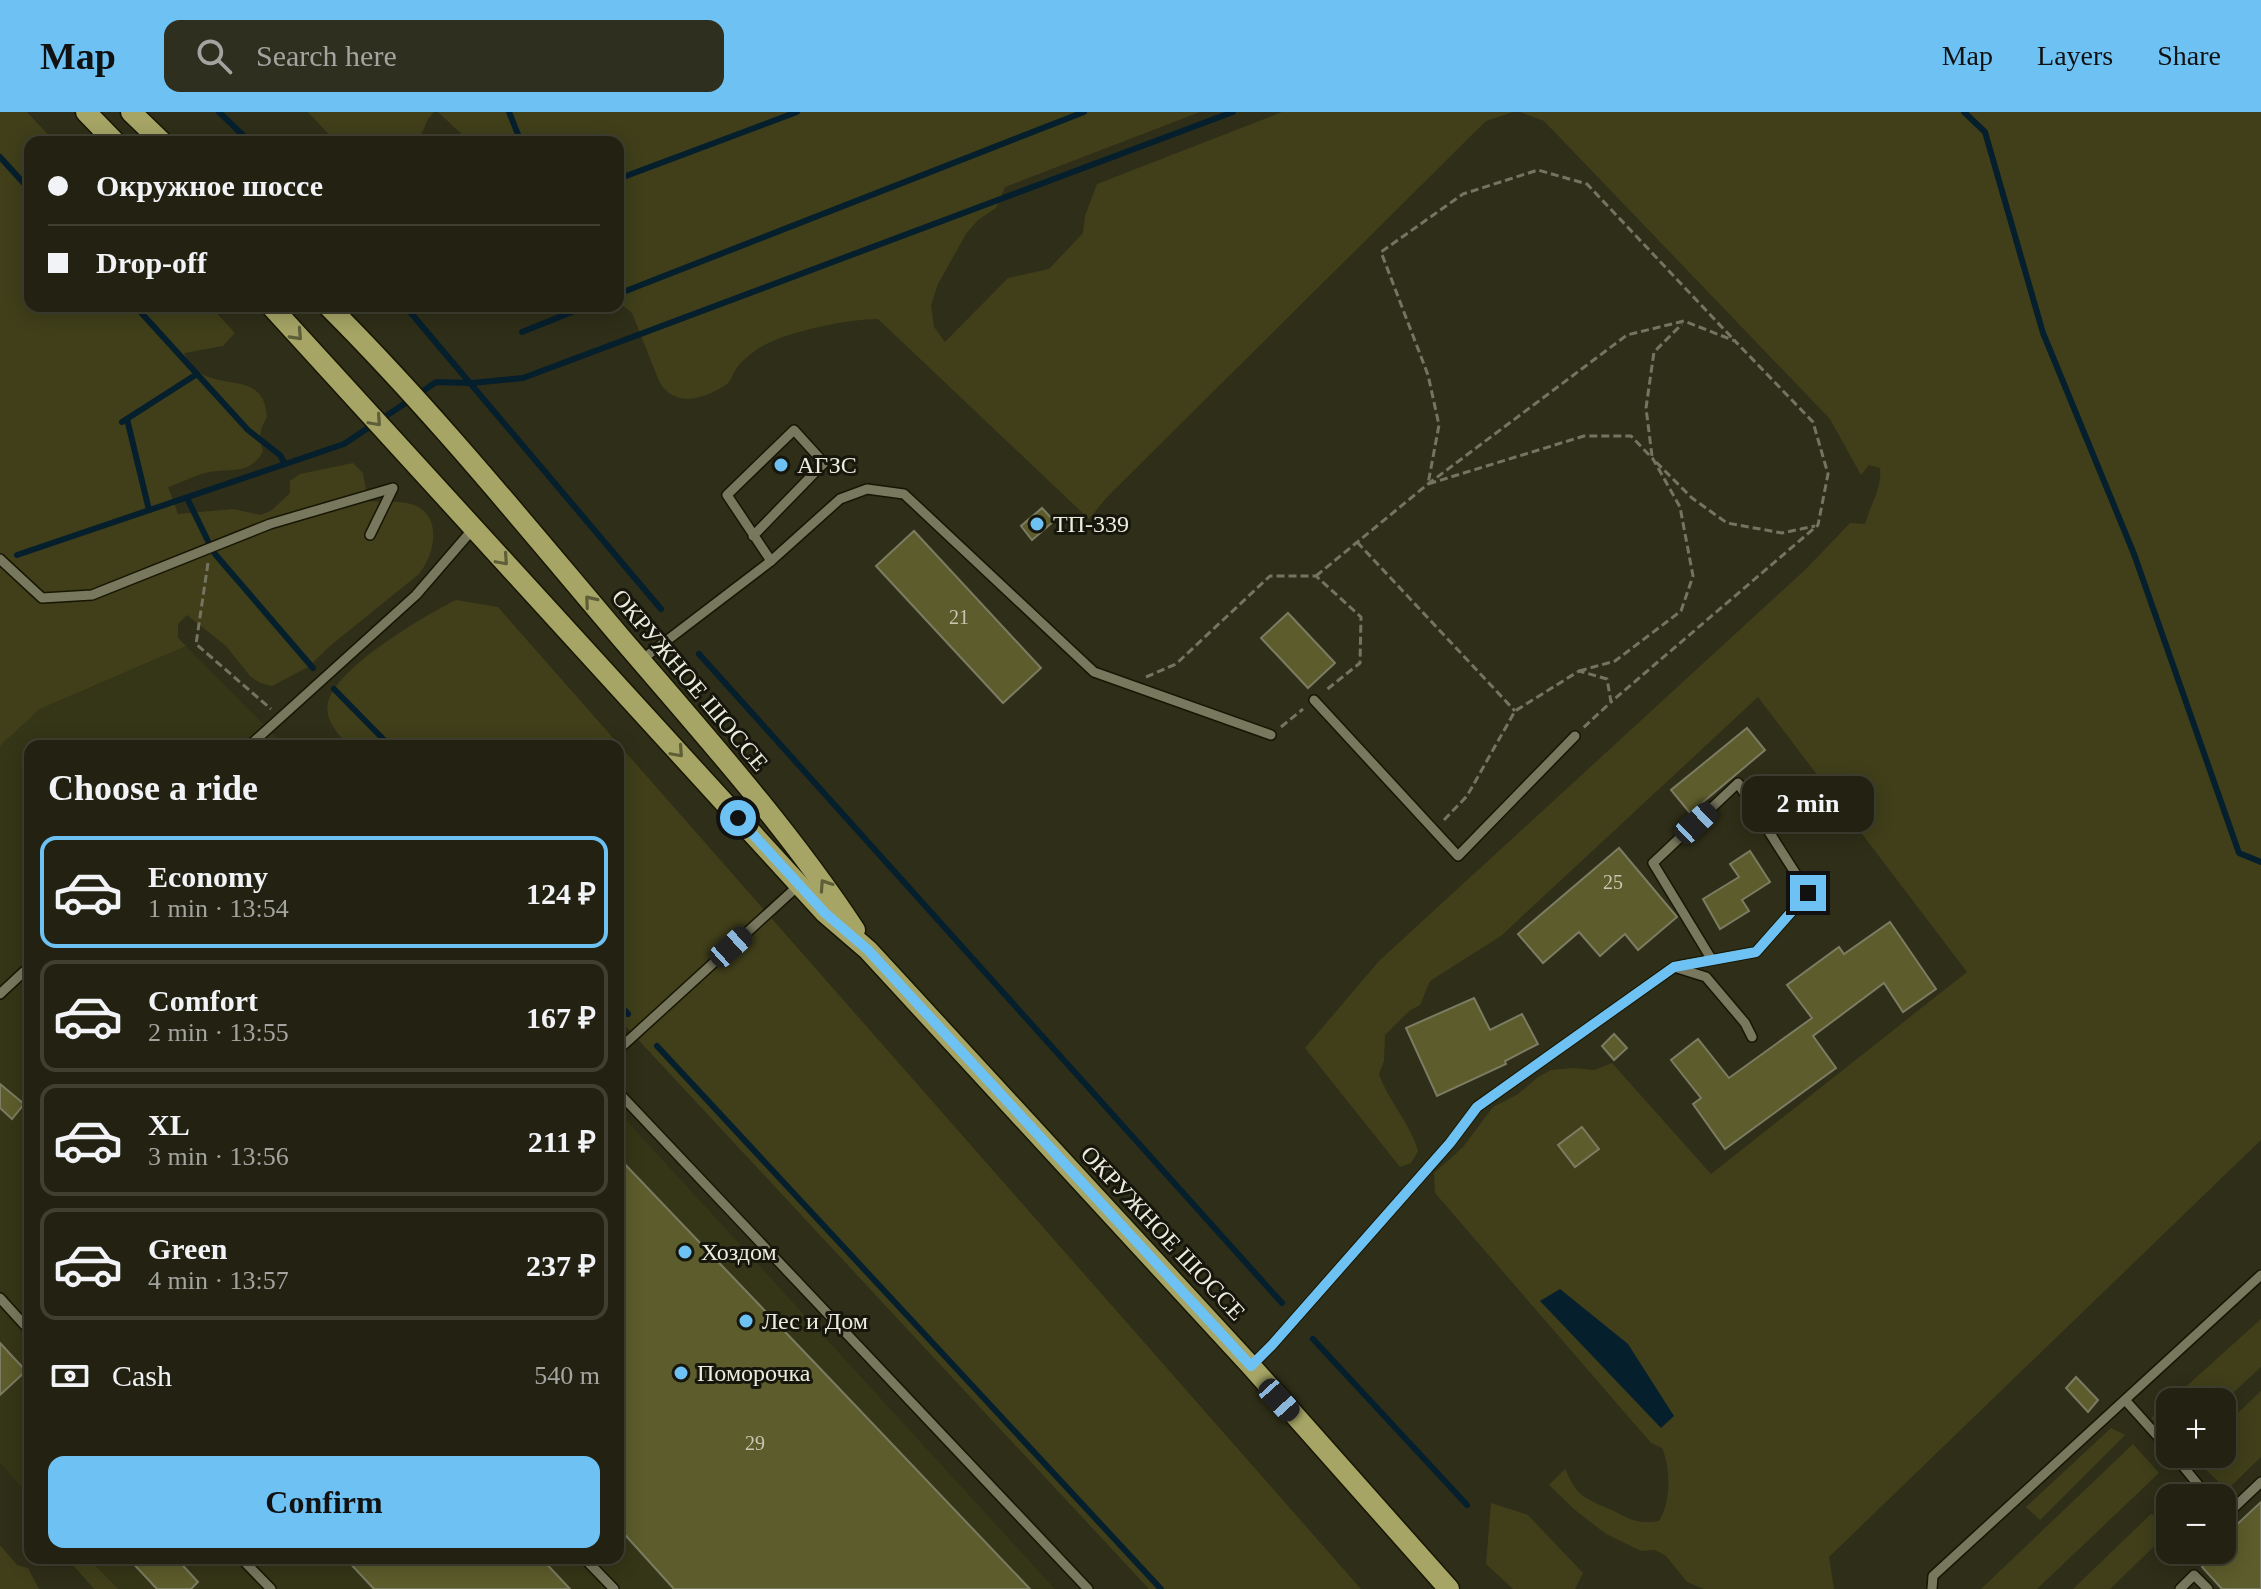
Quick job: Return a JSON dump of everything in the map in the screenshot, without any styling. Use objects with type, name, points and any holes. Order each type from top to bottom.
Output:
[{"type":"main road","points":[[86,112],[109,136]]},
{"type":"main road","points":[[131,112],[156,136]]},
{"type":"main road","name":"ОКРУЖНОЕ ШОССЕ","points":[[277,312],[799,885],[825,913],[868,950],[1251,1366],[1449,1589]]},
{"type":"main road","name":"ОКРУЖНОЕ ШОССЕ","points":[[334,312],[462,451],[640,661],[818,874],[868,950]]},
{"type":"lane","points":[[753,536],[824,463],[794,430],[727,495],[753,536],[771,561]]},
{"type":"lane","points":[[0,559],[42,598],[92,595],[270,524],[393,488],[370,535]]},
{"type":"lane","points":[[640,661],[771,561],[840,499],[867,489],[904,494],[1094,672],[1271,735]]},
{"type":"lane","points":[[256,740],[416,595],[474,528]]},
{"type":"lane","points":[[1314,700],[1458,856],[1575,736]]},
{"type":"lane","points":[[1251,1366],[1450,1143],[1477,1107],[1674,967],[1756,952],[1808,893],[1738,783],[1653,863],[1712,960]]},
{"type":"lane","points":[[624,1045],[799,885]]},
{"type":"lane","points":[[1674,967],[1706,977],[1745,1023],[1752,1037]]},
{"type":"lane","points":[[0,994],[24,972]]},
{"type":"lane","points":[[624,1098],[1088,1589]]},
{"type":"lane","points":[[1932,1589],[1933,1576],[2261,1275]]},
{"type":"lane","points":[[0,1298],[24,1324]]},
{"type":"lane","points":[[2126,1401],[2156,1434]]},
{"type":"lane","points":[[2185,1468],[2198,1484]]},
{"type":"lane","points":[[2236,1505],[2261,1482]]},
{"type":"lane","points":[[247,1564],[271,1589]]},
{"type":"lane","points":[[590,1564],[614,1589]]},
{"type":"lane","points":[[2180,1589],[2194,1575],[2208,1589]]},
{"type":"path","points":[[1428,484],[1439,425],[1428,375],[1381,252],[1463,194],[1538,170],[1587,184],[1813,422],[1828,474],[1818,525],[1575,736]]},
{"type":"path","points":[[1434,830],[1467,796],[1515,711],[1579,671],[1615,661],[1681,611],[1693,576],[1680,507],[1653,459],[1646,408],[1654,352],[1684,321]]},
{"type":"path","points":[[1127,684],[1176,664],[1270,576],[1316,576],[1428,484],[1627,335],[1684,321],[1735,341]]},
{"type":"path","points":[[1428,484],[1584,436],[1631,436],[1692,498],[1727,523],[1782,533],[1818,525]]},
{"type":"path","points":[[1357,542],[1515,711]]},
{"type":"path","points":[[210,547],[196,644],[266,706],[283,716]]},
{"type":"path","points":[[1271,735],[1360,663],[1361,617],[1316,576]]},
{"type":"path","points":[[1579,671],[1607,679],[1611,702]]},
{"type":"shaded area","points":[[0,112],[27,112],[49,136],[24,136],[24,312],[216,312],[235,333],[223,346],[184,353],[194,368],[206,376],[245,385],[255,390],[263,400],[267,417],[260,433],[263,451],[258,459],[245,468],[205,473],[168,487],[178,514],[233,509],[261,515],[272,510],[290,493],[290,481],[300,474],[353,463],[363,473],[368,501],[407,503],[427,514],[433,543],[419,574],[308,667],[272,686],[250,676],[226,646],[187,615],[178,624],[178,638],[186,646],[40,709],[0,746]]},
{"type":"shaded area","points":[[308,112],[434,112],[421,136],[330,136]]},
{"type":"shaded area","points":[[438,112],[1200,112],[1005,187],[996,208],[978,220],[966,234],[938,284],[931,305],[934,327],[945,342],[1008,278],[1049,269],[1083,233],[1085,216],[1097,184],[1282,112],[1513,112],[1486,121],[1107,497],[1089,519],[878,319],[834,324],[770,342],[738,366],[729,382],[709,394],[690,399],[673,395],[659,381],[632,313],[624,307],[624,136],[464,136]]},
{"type":"shaded area","points":[[1520,112],[2261,112],[2261,1140],[1829,1557],[1834,1589],[1704,1589],[1687,1582],[1666,1556],[1655,1550],[1641,1551],[1606,1534],[1549,1485],[1565,1469],[1576,1489],[1590,1500],[1636,1521],[1659,1521],[1668,1495],[1667,1466],[1662,1448],[1651,1443],[1435,1193],[1434,1173],[1463,1147],[1493,1107],[1518,1094],[1551,1070],[1594,1070],[1612,1063],[1711,1174],[1967,972],[1758,697],[1501,936],[1430,981],[1420,1005],[1409,1011],[1385,1035],[1384,1061],[1379,1074],[1418,1151],[1411,1163],[1400,1167],[1305,1048],[1379,961],[1806,569],[1850,523],[1865,524],[1879,483],[1880,468],[1869,465],[1861,475],[1830,419],[1544,121]]},
{"type":"shaded area","points":[[456,600],[498,607],[615,740],[344,740],[328,715],[328,703],[334,689],[363,659]]},
{"type":"shaded area","points":[[186,646],[279,740],[24,740],[24,1489],[0,1463],[0,746],[40,709]]},
{"type":"shaded area","points":[[624,750],[1361,1589],[1149,1589],[624,1024]]},
{"type":"shaded area","points":[[624,1118],[1055,1589],[118,1589],[94,1564],[624,1564]]},
{"type":"shaded area","points":[[2261,1319],[2261,1367],[2236,1390],[2184,1388]]},
{"type":"shaded area","points":[[2261,1391],[2261,1457],[2233,1484],[2221,1484],[2204,1468],[2236,1468],[2236,1415]]},
{"type":"shaded area","points":[[2111,1428],[2125,1435],[2040,1520],[2026,1507]]},
{"type":"shaded area","points":[[2133,1444],[2159,1473],[2037,1589],[1981,1589]]},
{"type":"shaded area","points":[[1491,1503],[1528,1515],[1583,1573],[1575,1589],[1513,1589],[1486,1564]]},
{"type":"shaded area","points":[[2151,1514],[2156,1517],[2156,1545],[2110,1589],[2073,1589]]},
{"type":"shaded area","points":[[0,1545],[17,1565],[28,1568],[39,1589],[0,1589]]},
{"type":"shaded area","points":[[72,1564],[94,1564],[118,1589],[94,1589]]},
{"type":"water","points":[[1560,1289],[1628,1344],[1674,1416],[1661,1428],[1540,1301]]},
{"type":"building","name":"ТП-339","points":[[1042,508],[1054,521],[1032,540],[1021,526]]},
{"type":"building","points":[[914,531],[1041,668],[1003,703],[876,566]]},
{"type":"building","points":[[1288,613],[1335,663],[1308,688],[1261,638]]},
{"type":"building","points":[[1747,728],[1765,750],[1690,813],[1671,790]]},
{"type":"building","points":[[1619,848],[1677,917],[1638,950],[1625,934],[1600,956],[1579,932],[1543,963],[1518,934]]},
{"type":"building","points":[[1750,851],[1770,882],[1742,900],[1749,911],[1720,929],[1703,899],[1739,877],[1730,864]]},
{"type":"building","points":[[1890,922],[1936,989],[1903,1012],[1884,983],[1813,1036],[1836,1068],[1725,1149],[1693,1104],[1701,1098],[1671,1060],[1698,1039],[1729,1078],[1812,1018],[1787,985],[1839,947],[1844,954]]},
{"type":"building","points":[[1474,998],[1490,1030],[1522,1014],[1538,1044],[1505,1061],[1506,1064],[1437,1096],[1406,1028]]},
{"type":"building","points":[[1614,1034],[1627,1048],[1614,1060],[1602,1046]]},
{"type":"building","points":[[0,1084],[24,1104],[12,1119],[0,1108]]},
{"type":"building","points":[[1582,1127],[1599,1149],[1575,1167],[1558,1145]]},
{"type":"building","points":[[624,1163],[1030,1589],[674,1589],[624,1534]]},
{"type":"building","points":[[0,1343],[24,1369],[24,1373],[0,1395]]},
{"type":"building","points":[[2076,1377],[2098,1400],[2088,1412],[2066,1388]]},
{"type":"building","points":[[2261,1502],[2261,1589],[2222,1589],[2202,1567],[2205,1564],[2236,1564],[2236,1525]]},
{"type":"building","points":[[134,1564],[182,1564],[198,1582],[191,1589],[157,1589]]},
{"type":"building","points":[[351,1564],[547,1564],[570,1589],[374,1589]]},
{"type":"waterway","points":[[219,112],[244,136]]},
{"type":"waterway","points":[[509,112],[519,136]]},
{"type":"waterway","points":[[624,177],[797,112]]},
{"type":"waterway","points":[[624,292],[1084,112]]},
{"type":"waterway","points":[[419,394],[436,382],[472,383],[523,378],[1233,112]]},
{"type":"waterway","points":[[1964,112],[1985,132],[2043,333],[2134,554],[2239,853],[2261,862]]},
{"type":"waterway","points":[[0,157],[24,183]]},
{"type":"waterway","points":[[140,312],[248,430],[280,455],[285,464]]},
{"type":"waterway","points":[[410,312],[661,609]]},
{"type":"waterway","points":[[522,332],[572,312]]},
{"type":"waterway","points":[[122,422],[197,374]]},
{"type":"waterway","points":[[17,555],[344,444],[410,400]]},
{"type":"waterway","points":[[127,419],[149,510]]},
{"type":"waterway","points":[[187,498],[208,541]]},
{"type":"waterway","points":[[215,554],[313,668]]},
{"type":"waterway","points":[[699,654],[1282,1303]]},
{"type":"waterway","points":[[334,689],[384,740]]},
{"type":"waterway","points":[[624,1010],[628,1014]]},
{"type":"waterway","points":[[657,1046],[1161,1589]]},
{"type":"waterway","points":[[1313,1339],[1467,1505]]},
{"type":"place","name":"АГЗС","points":[[781,465]]},
{"type":"place","name":"ТП-339","points":[[1037,524]]},
{"type":"place","name":"Хоздом","points":[[685,1252]]},
{"type":"place","name":"Лес и Дом","points":[[746,1321]]},
{"type":"place","name":"Поморочка","points":[[681,1373]]},
{"type":"route","points":[[738,818],[825,913],[868,950],[1251,1366],[1430,1166],[1477,1107],[1674,967],[1756,952],[1808,893]]}]
